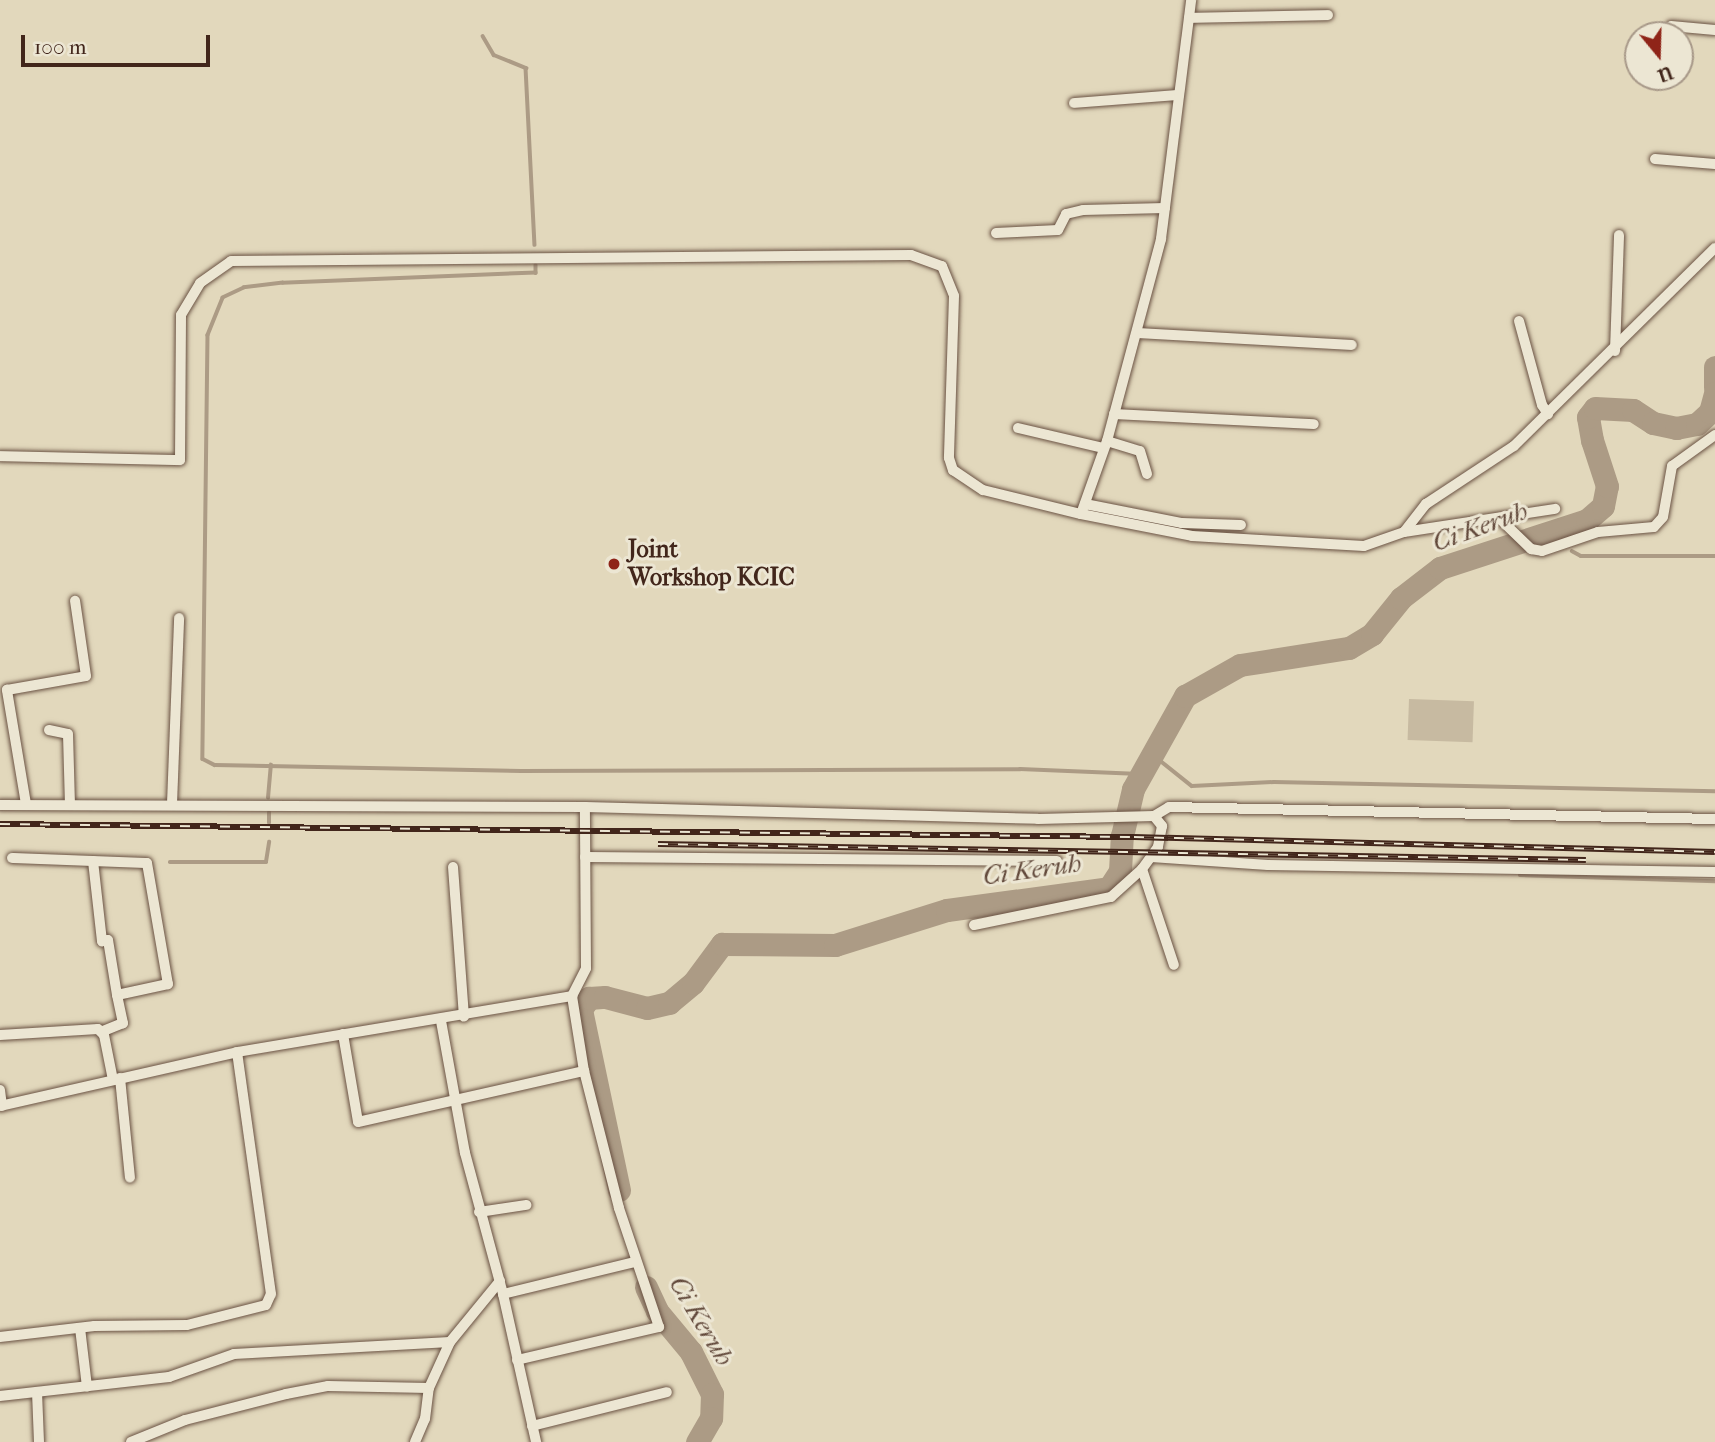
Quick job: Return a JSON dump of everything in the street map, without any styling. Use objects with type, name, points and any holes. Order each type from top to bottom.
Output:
[{"type":"street","points":[[1083,509],[1138,334],[1165,208],[1191,0]]},
{"type":"street","points":[[1189,18],[1328,15]]},
{"type":"street","points":[[1694,28],[1715,30]]},
{"type":"street","points":[[1074,103],[1179,96]]},
{"type":"street","points":[[1655,159],[1715,164]]},
{"type":"street","points":[[996,233],[1058,230],[1066,215],[1083,210],[1165,208]]},
{"type":"street","points":[[1615,351],[1619,236]]},
{"type":"street","points":[[1404,532],[1426,504],[1483,469],[1545,409],[1615,351],[1715,248]]},
{"type":"street","points":[[0,456],[180,460],[181,316],[200,283],[231,261],[911,255],[942,266],[954,296],[949,458],[953,470],[983,490],[1083,509],[1182,523],[1241,525]]},
{"type":"street","points":[[1519,321],[1545,409]]},
{"type":"street","points":[[1138,334],[1352,345]]},
{"type":"street","points":[[1114,414],[1314,425]]},
{"type":"street","points":[[1018,428],[1140,451],[1147,474]]},
{"type":"street","points":[[1501,520],[1531,549],[1548,551],[1598,532],[1654,527],[1663,517],[1672,466],[1715,435]]},
{"type":"street","points":[[1083,509],[1192,536],[1246,541],[1364,545],[1404,532],[1501,520],[1555,509]]},
{"type":"street","points":[[26,804],[5,710],[10,688],[86,676],[75,601]]},
{"type":"street","points":[[172,804],[180,618]]},
{"type":"street","points":[[49,730],[68,734],[70,804]]},
{"type":"street","points":[[0,805],[585,807],[1114,817],[1154,816],[1170,807],[1715,819]]},
{"type":"street","points":[[517,1360],[659,1327],[634,1262],[584,1072],[572,996],[586,968],[585,807]]},
{"type":"street","points":[[974,925],[1111,897],[1142,869],[1150,857],[1162,826],[1154,816]]},
{"type":"street","points":[[585,857],[1057,861]]},
{"type":"street","points":[[1150,857],[1220,864],[1715,872]]},
{"type":"street","points":[[12,858],[147,863],[168,984],[117,995]]},
{"type":"street","points":[[0,1035],[103,1031],[123,1023],[108,940],[102,941],[93,861]]},
{"type":"street","points":[[453,867],[464,1017]]},
{"type":"street","points":[[1142,869],[1174,965]]},
{"type":"street","points":[[0,1090],[1,1106],[237,1052],[441,1021],[572,996]]},
{"type":"street","points":[[441,1021],[478,1212],[500,1281],[536,1442]]},
{"type":"street","points":[[103,1031],[117,1079],[131,1178]]},
{"type":"street","points":[[343,1034],[358,1122],[455,1098],[584,1072]]},
{"type":"street","points":[[0,1337],[80,1328],[187,1325],[252,1311],[269,1301],[237,1052]]},
{"type":"street","points":[[478,1212],[526,1205]]},
{"type":"street","points":[[503,1294],[634,1262]]},
{"type":"street","points":[[415,1442],[425,1419],[429,1388],[450,1342],[500,1281]]},
{"type":"street","points":[[80,1328],[87,1387]]},
{"type":"street","points":[[0,1396],[169,1377],[234,1354],[450,1342]]},
{"type":"street","points":[[131,1442],[186,1420],[286,1394],[328,1387],[429,1388]]},
{"type":"street","points":[[37,1392],[39,1442]]},
{"type":"street","points":[[532,1426],[667,1392]]},
{"type":"shaded area","points":[[1409,699],[1474,701],[1473,742],[1408,740]]},
{"type":"waterway","points":[[483,36],[494,55],[526,68],[535,245]]},
{"type":"waterway","points":[[536,265],[536,273],[283,283],[244,288],[223,298],[208,335],[203,759],[215,765],[521,771],[1020,769],[1140,774]]},
{"type":"waterway","name":"Ci Keruh","points":[[1715,367],[1715,387]]},
{"type":"waterway","name":"Ci Keruh","points":[[619,1190],[581,1009],[589,998],[605,997],[647,1008],[669,1003],[693,983],[722,944],[835,945],[947,910],[1109,888],[1120,871],[1122,836],[1133,789],[1185,696],[1240,665],[1349,648],[1372,634],[1401,598],[1440,568],[1587,520],[1603,506],[1607,486],[1592,440],[1588,417],[1595,408],[1633,410],[1653,423],[1676,428],[1697,424],[1710,412],[1715,393]]},
{"type":"waterway","points":[[1560,529],[1564,537]]},
{"type":"waterway","points":[[1572,551],[1581,556],[1715,556]]},
{"type":"waterway","points":[[1152,754],[1192,786],[1274,782],[1715,791]]},
{"type":"waterway","points":[[268,798],[271,765]]},
{"type":"waterway","points":[[269,813],[269,823]]},
{"type":"waterway","points":[[170,862],[266,862],[269,842]]},
{"type":"waterway","points":[[1520,875],[1715,881]]},
{"type":"waterway","name":"Ci Keruh","points":[[646,1287],[657,1311],[691,1352],[712,1394],[711,1418],[697,1442]]},
{"type":"railway","points":[[0,824],[1134,837],[1715,852]]},
{"type":"railway","points":[[658,844],[1586,860]]},
{"type":"place","name":"Joint Workshop KCIC","points":[[614,564]]}]
